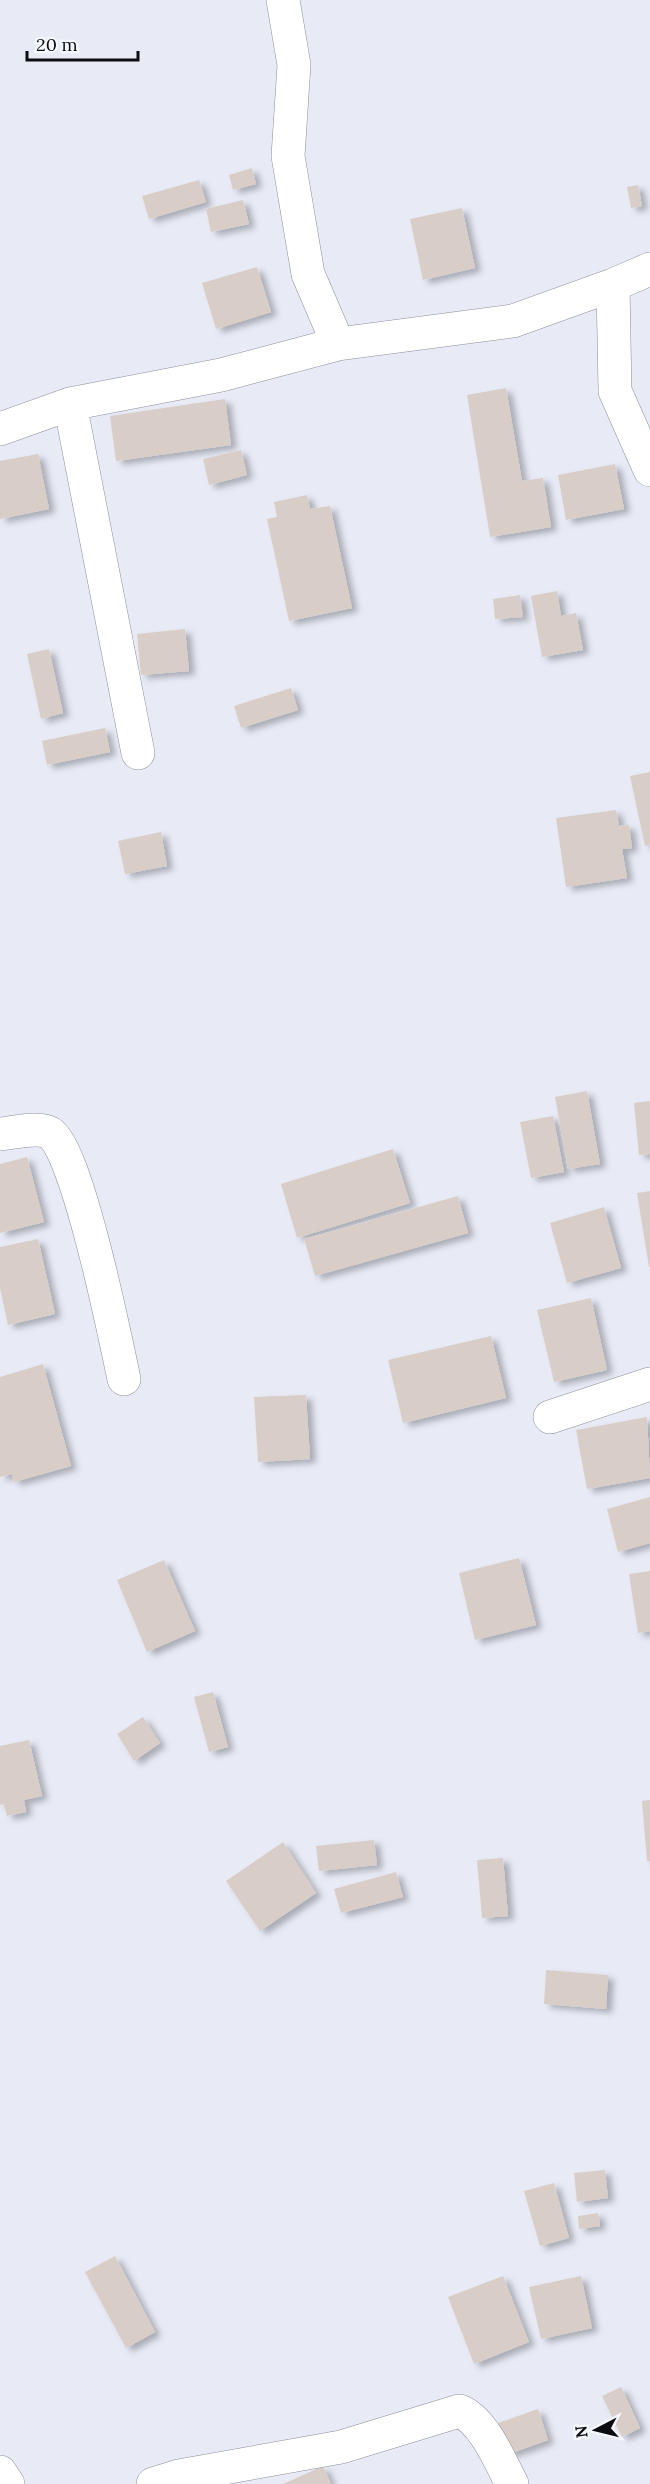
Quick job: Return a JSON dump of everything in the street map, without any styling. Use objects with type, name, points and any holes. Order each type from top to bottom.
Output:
[{"type":"street","points":[[283,0],[294,65],[288,156],[308,274],[338,344]]},
{"type":"street","points":[[0,429],[70,404],[221,375],[338,344],[513,321],[613,285],[650,269]]},
{"type":"street","points":[[613,285],[615,391],[650,470]]},
{"type":"street","points":[[70,404],[138,753]]},
{"type":"street","points":[[0,1134],[42,1130],[52,1134],[60,1145],[70,1169],[105,1287],[124,1379]]},
{"type":"street","points":[[550,1418],[650,1384]]},
{"type":"street","points":[[153,2484],[179,2476],[341,2447],[459,2411],[478,2426],[494,2447],[512,2484]]},
{"type":"street","points":[[0,2472],[8,2484]]},
{"type":"building","points":[[252,168],[256,184],[233,190],[229,175]]},
{"type":"building","points":[[199,180],[206,202],[149,219],[142,196]]},
{"type":"building","points":[[638,185],[642,206],[631,208],[627,187]]},
{"type":"building","points":[[243,200],[249,224],[211,232],[206,209]]},
{"type":"building","points":[[462,208],[475,268],[423,280],[410,219]]},
{"type":"building","points":[[257,267],[271,312],[216,329],[202,283]]},
{"type":"building","points":[[506,388],[522,481],[543,478],[551,527],[490,537],[467,395]]},
{"type":"building","points":[[225,399],[231,445],[116,461],[110,416]]},
{"type":"building","points":[[241,450],[247,475],[209,485],[203,459]]},
{"type":"building","points":[[38,454],[49,509],[0,519],[0,461]]},
{"type":"building","points":[[615,464],[624,509],[566,520],[558,475]]},
{"type":"building","points":[[307,495],[310,509],[330,506],[352,608],[289,621],[267,519],[277,517],[274,502]]},
{"type":"building","points":[[557,591],[561,616],[576,613],[583,650],[542,657],[531,596]]},
{"type":"building","points":[[520,595],[523,617],[495,619],[493,599]]},
{"type":"building","points":[[185,629],[189,671],[141,675],[137,634]]},
{"type":"building","points":[[49,649],[63,713],[41,719],[27,654]]},
{"type":"building","points":[[291,688],[298,710],[241,728],[234,706]]},
{"type":"building","points":[[105,728],[110,752],[47,765],[42,741]]},
{"type":"building","points":[[650,772],[650,845],[645,846],[630,776]]},
{"type":"building","points":[[616,810],[619,826],[629,825],[632,848],[622,849],[627,878],[566,887],[556,818]]},
{"type":"building","points":[[161,832],[167,866],[125,874],[118,841]]},
{"type":"building","points":[[587,1091],[600,1164],[568,1169],[555,1097]]},
{"type":"building","points":[[650,1101],[650,1154],[639,1155],[634,1103]]},
{"type":"building","points":[[553,1116],[564,1172],[531,1178],[520,1122]]},
{"type":"building","points":[[393,1149],[410,1203],[297,1238],[281,1184]]},
{"type":"building","points":[[27,1157],[44,1222],[0,1233],[0,1164]]},
{"type":"building","points":[[650,1191],[650,1267],[649,1267],[637,1193]]},
{"type":"building","points":[[458,1196],[468,1233],[315,1276],[304,1239]]},
{"type":"building","points":[[604,1207],[621,1268],[567,1283],[550,1223]]},
{"type":"building","points":[[38,1239],[55,1314],[8,1325],[0,1288],[0,1247]]},
{"type":"building","points":[[591,1298],[607,1370],[554,1382],[537,1310]]},
{"type":"building","points":[[491,1336],[506,1398],[403,1423],[388,1360]]},
{"type":"building","points":[[43,1364],[71,1466],[14,1482],[12,1474],[0,1477],[0,1377]]},
{"type":"building","points":[[306,1395],[310,1459],[258,1462],[254,1397]]},
{"type":"building","points":[[647,1417],[650,1478],[587,1489],[576,1430]]},
{"type":"building","points":[[650,1497],[650,1543],[618,1552],[607,1509]]},
{"type":"building","points":[[519,1558],[536,1625],[475,1640],[459,1573]]},
{"type":"building","points":[[164,1560],[195,1631],[147,1652],[117,1580]]},
{"type":"building","points":[[650,1571],[650,1631],[638,1633],[629,1574]]},
{"type":"building","points":[[213,1692],[228,1747],[209,1752],[194,1697]]},
{"type":"building","points":[[143,1717],[160,1743],[134,1761],[117,1734]]},
{"type":"building","points":[[29,1740],[42,1796],[24,1800],[26,1812],[7,1816],[4,1804],[0,1805],[0,1746]]},
{"type":"building","points":[[650,1800],[650,1861],[647,1861],[642,1801]]},
{"type":"building","points":[[374,1840],[377,1865],[319,1871],[316,1846]]},
{"type":"building","points":[[283,1842],[316,1893],[260,1931],[226,1881]]},
{"type":"building","points":[[503,1858],[508,1916],[482,1918],[477,1860]]},
{"type":"building","points":[[396,1872],[403,1897],[341,1913],[334,1889]]},
{"type":"building","points":[[546,1970],[608,1975],[606,2009],[544,2004]]},
{"type":"building","points":[[605,2170],[608,2198],[577,2202],[574,2173]]},
{"type":"building","points":[[554,2183],[569,2238],[540,2246],[524,2191]]},
{"type":"building","points":[[598,2213],[600,2226],[579,2229],[578,2216]]},
{"type":"building","points":[[115,2256],[155,2332],[126,2348],[85,2272]]},
{"type":"building","points":[[503,2276],[529,2342],[474,2364],[448,2297]]},
{"type":"building","points":[[581,2276],[592,2328],[541,2339],[529,2287]]},
{"type":"building","points":[[621,2387],[640,2428],[622,2437],[602,2396]]},
{"type":"building","points":[[538,2409],[548,2440],[509,2454],[498,2423]]},
{"type":"building","points":[[323,2466],[331,2484],[283,2484]]}]
